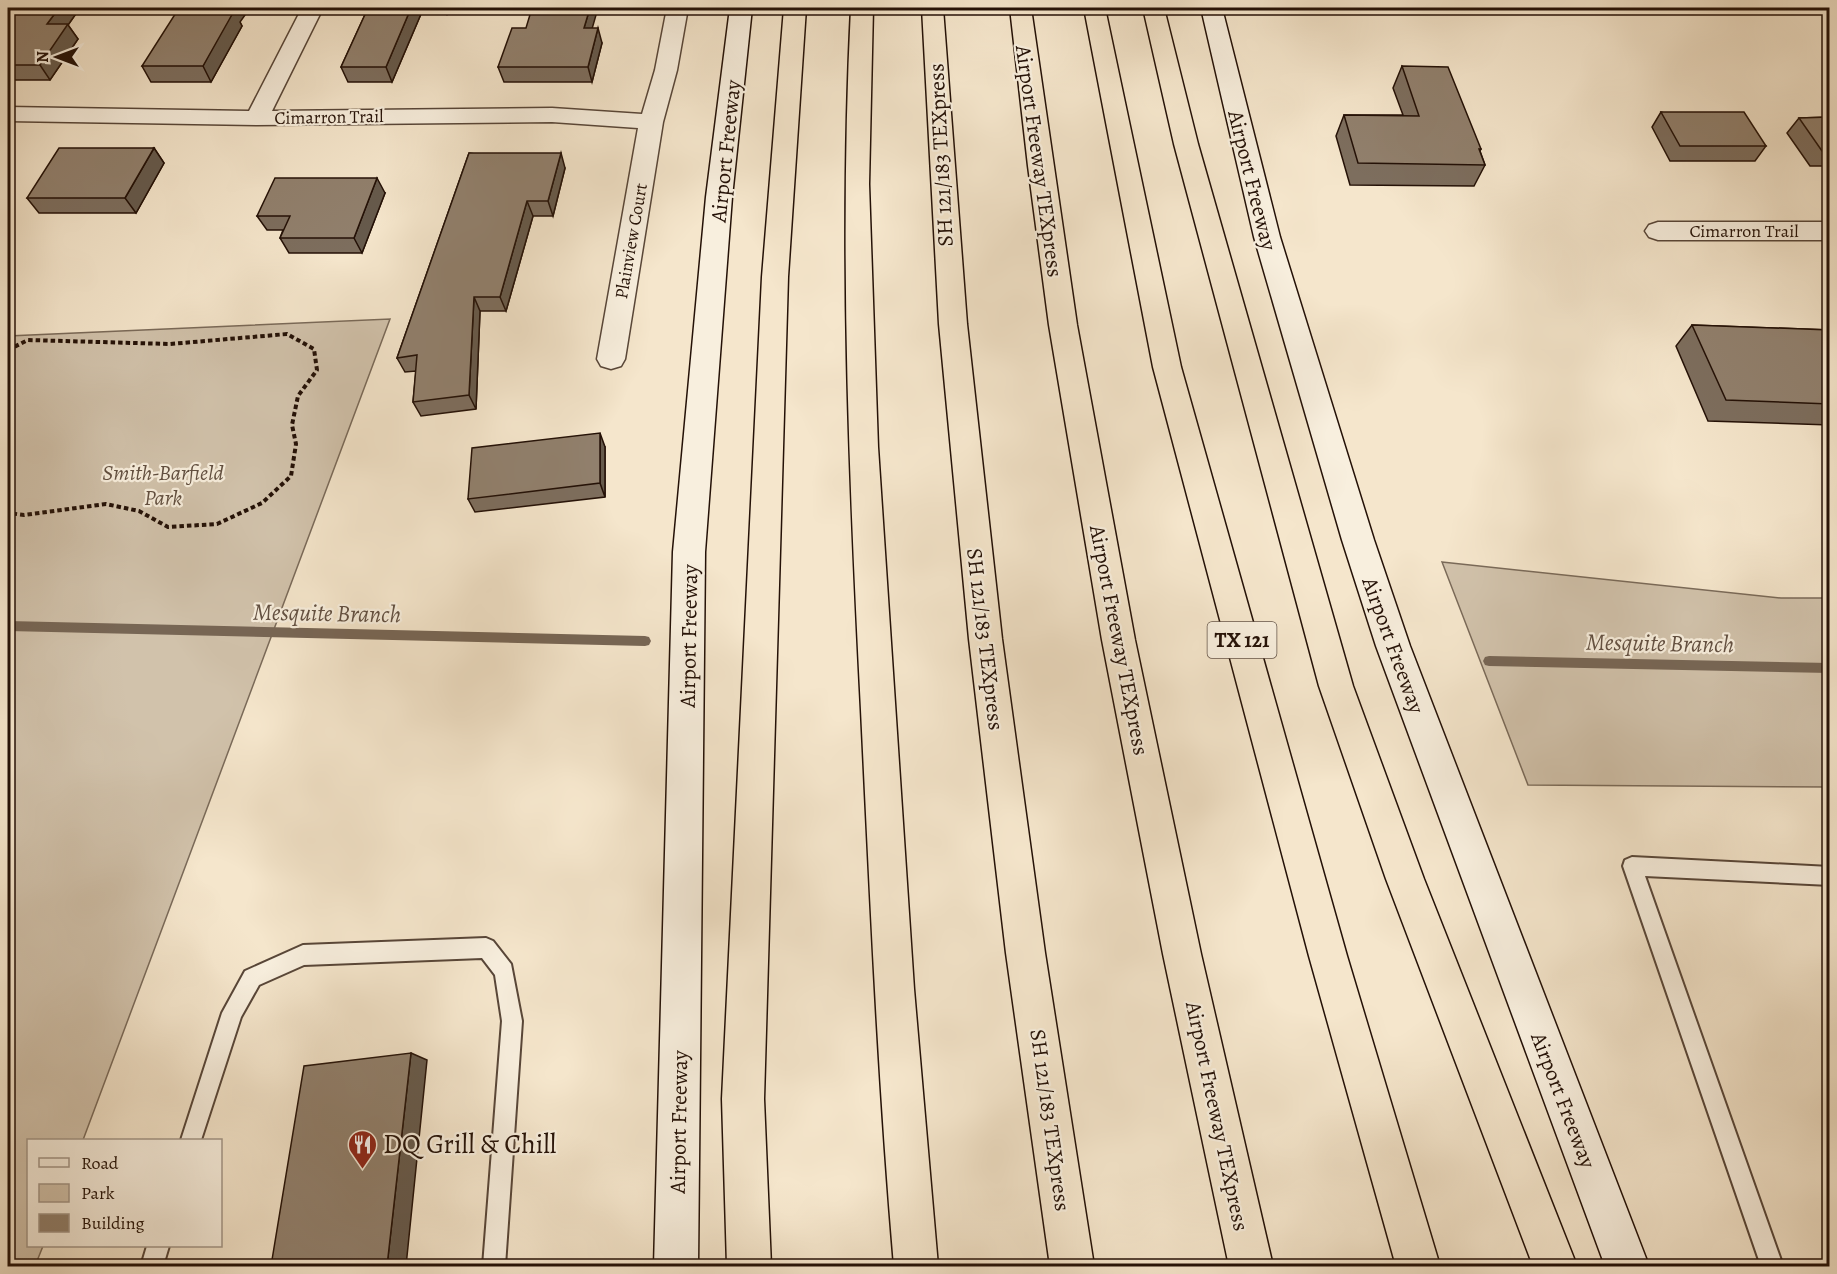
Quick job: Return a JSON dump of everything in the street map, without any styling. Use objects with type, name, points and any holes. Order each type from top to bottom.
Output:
[{"type":"highway","points":[[749,1266],[742,1099],[775,289],[795,8]]},
{"type":"highway","points":[[862,8],[859,60],[857,261],[867,527],[904,1151],[916,1266]]},
{"type":"highway","name":"SH 121/183 TEXpress","points":[[932,8],[939,166],[971,522],[1008,816],[1072,1266]]},
{"type":"highway","name":"Airport Freeway TEXpress","points":[[1020,8],[1036,149],[1092,497],[1205,1064],[1251,1266]]},
{"type":"highway","name":"TX 121","points":[[1094,8],[1167,367],[1328,956],[1418,1266]]},
{"type":"highway","points":[[1153,8],[1186,144],[1336,686],[1405,879],[1555,1266]]},
{"type":"main road","points":[[256,118],[312,8]]},
{"type":"main road","name":"Plainview Court","points":[[611,359],[651,122],[666,70],[678,8]]},
{"type":"main road","name":"Airport Freeway","points":[[676,1266],[689,552],[719,197],[741,8]]},
{"type":"main road","name":"Airport Freeway","points":[[1211,8],[1266,237],[1361,550],[1393,646],[1627,1266]]},
{"type":"main road","name":"Cimarron Trail","points":[[8,114],[256,118],[552,115],[651,122]]},
{"type":"main road","name":"Cimarron Trail","points":[[1658,231],[1830,231]]},
{"type":"lane","points":[[1772,1266],[1632,866],[1830,876]]},
{"type":"lane","points":[[191,1139],[232,1013],[252,978],[303,955],[486,948],[504,971],[512,1021],[494,1266]]},
{"type":"lane","points":[[152,1266],[157,1247]]},
{"type":"path","points":[[8,350],[28,340],[170,344],[287,334],[314,349],[317,370],[298,396],[292,425],[296,444],[291,476],[262,503],[217,524],[168,527],[139,511],[106,504],[24,515],[8,513]]},
{"type":"green space","name":"Smith-Barfield Park","points":[[390,319],[83,1139],[27,1139],[27,1247],[43,1247],[35,1266],[8,1266],[8,336]]},
{"type":"green space","points":[[1442,562],[1781,598],[1829,598],[1829,787],[1528,785]]},
{"type":"building","points":[[8,8],[59,8],[47,24],[68,24],[40,65],[8,65]]},
{"type":"building","points":[[179,8],[232,8],[230,11],[234,11],[203,66],[142,66]]},
{"type":"building","points":[[368,8],[411,8],[386,67],[341,67]]},
{"type":"building","points":[[532,8],[590,8],[584,28],[598,28],[588,67],[498,67],[512,28],[526,28]]},
{"type":"building","points":[[1402,66],[1448,67],[1481,149],[1479,149],[1485,165],[1358,163],[1344,115],[1419,116]]},
{"type":"building","points":[[1661,112],[1744,112],[1766,146],[1680,146]]},
{"type":"building","points":[[1830,117],[1830,151],[1822,151],[1799,118]]},
{"type":"building","points":[[59,148],[154,148],[125,198],[27,198]]},
{"type":"building","points":[[469,153],[561,153],[548,201],[527,201],[500,297],[474,297],[469,395],[413,402],[417,355],[397,358]]},
{"type":"building","points":[[275,178],[377,178],[354,238],[280,238],[290,216],[257,216]]},
{"type":"building","points":[[1692,325],[1830,330],[1830,404],[1726,400]]},
{"type":"building","points":[[600,433],[600,483],[468,499],[472,448]]},
{"type":"building","name":"DQ Grill & Chill","points":[[411,1053],[387,1266],[271,1266],[304,1066]]},
{"type":"waterway","name":"Mesquite Branch","points":[[8,626],[645,641]]},
{"type":"waterway","name":"Mesquite Branch","points":[[1489,661],[1830,668]]},
{"type":"place","name":"DQ Grill & Chill","points":[[362,1170]]}]
